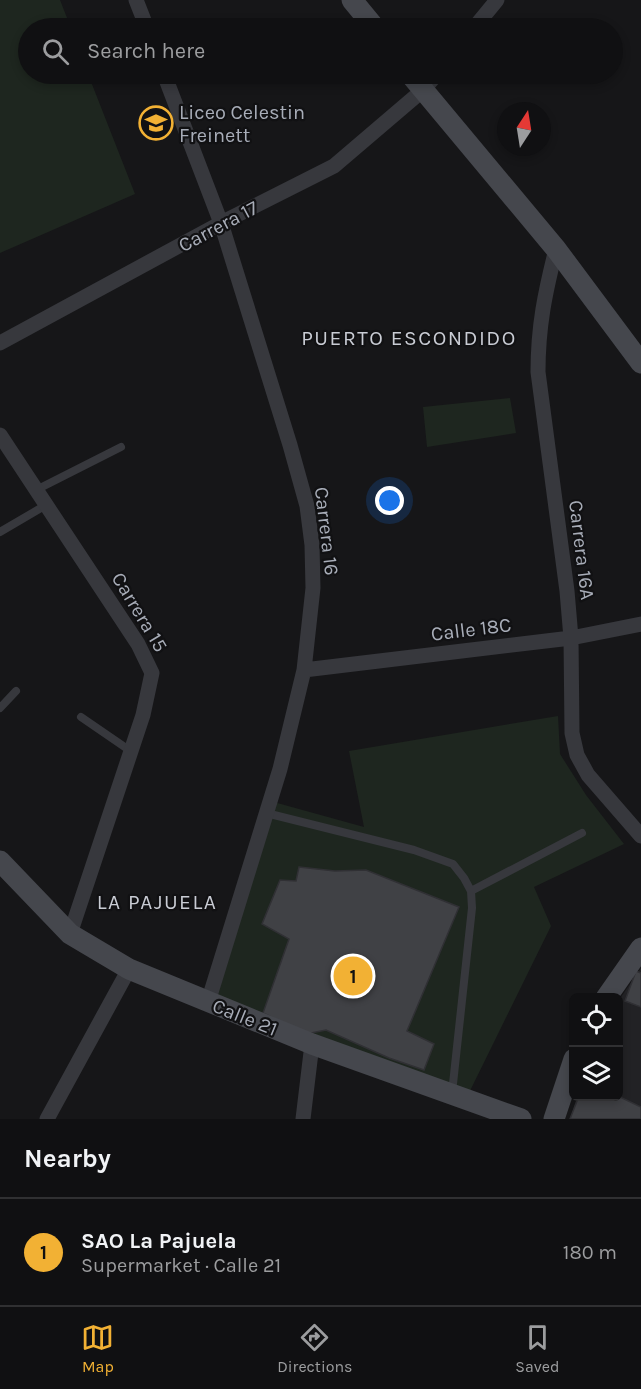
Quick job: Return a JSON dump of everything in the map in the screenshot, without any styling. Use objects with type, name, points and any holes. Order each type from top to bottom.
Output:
[{"type":"main road","points":[[352,0],[367,18]]},
{"type":"main road","name":"Carrera 17","points":[[428,84],[640,359]]},
{"type":"main road","name":"Calle 21","points":[[0,861],[70,934],[129,969],[312,1044],[521,1119]]},
{"type":"main road","points":[[610,993],[640,950]]},
{"type":"main road","points":[[554,1119],[569,1072]]},
{"type":"street","points":[[136,0],[143,18]]},
{"type":"street","points":[[482,18],[497,0]]},
{"type":"street","name":"Carrera 16","points":[[168,84],[221,223],[291,445],[307,506],[312,545],[313,588],[304,670],[280,769],[208,1002]]},
{"type":"street","name":"Carrera 17","points":[[0,343],[221,223],[334,166],[419,84]]},
{"type":"street","name":"Carrera 16A","points":[[556,249],[544,297],[538,335],[538,372],[571,638],[572,733],[577,755],[588,775],[641,836]]},
{"type":"street","name":"Carrera 15","points":[[0,435],[138,644],[152,674],[132,752],[70,934]]},
{"type":"street","name":"Calle 18C","points":[[304,670],[571,638],[641,624]]},
{"type":"street","points":[[47,1119],[129,969]]},
{"type":"street","points":[[303,1119],[312,1044]]},
{"type":"lane","points":[[36,490],[121,447]]},
{"type":"lane","points":[[0,532],[46,505]]},
{"type":"lane","points":[[0,708],[16,691]]},
{"type":"lane","points":[[81,717],[132,752]]},
{"type":"lane","points":[[266,813],[414,850],[453,864],[465,878],[471,891],[472,909],[452,1094]]},
{"type":"lane","points":[[471,891],[582,834]]},
{"type":"shaded area","points":[[0,0],[60,0],[67,18],[18,18],[18,84],[92,84],[135,194],[0,253]]},
{"type":"shaded area","points":[[510,398],[516,433],[427,447],[423,407]]},
{"type":"shaded area","points":[[558,716],[560,754],[586,795],[624,844],[534,887],[551,926],[466,1099],[208,1002],[270,801],[364,827],[349,751]]},
{"type":"shaded area","points":[[641,968],[641,1119],[570,1119],[576,1101],[623,1101],[623,994]]},
{"type":"building","points":[[299,867],[335,871],[366,870],[459,907],[407,1031],[434,1044],[424,1070],[389,1058],[326,1030],[306,1034],[263,1013],[289,939],[262,924],[280,880],[296,881]]},
{"type":"building","points":[[636,971],[641,973],[641,1007],[625,1001]]},
{"type":"building","points":[[623,1098],[641,1107],[641,1119],[570,1119],[577,1101],[623,1101]]},
{"type":"place","name":"Liceo Celestin Freinett","points":[[156,123]]},
{"type":"place","name":"SAO La Pajuela","points":[[353,976]]},
{"type":"district","name":"PUERTO ESCONDIDO","points":[[409,338]]},
{"type":"district","name":"LA PAJUELA","points":[[157,902]]}]
